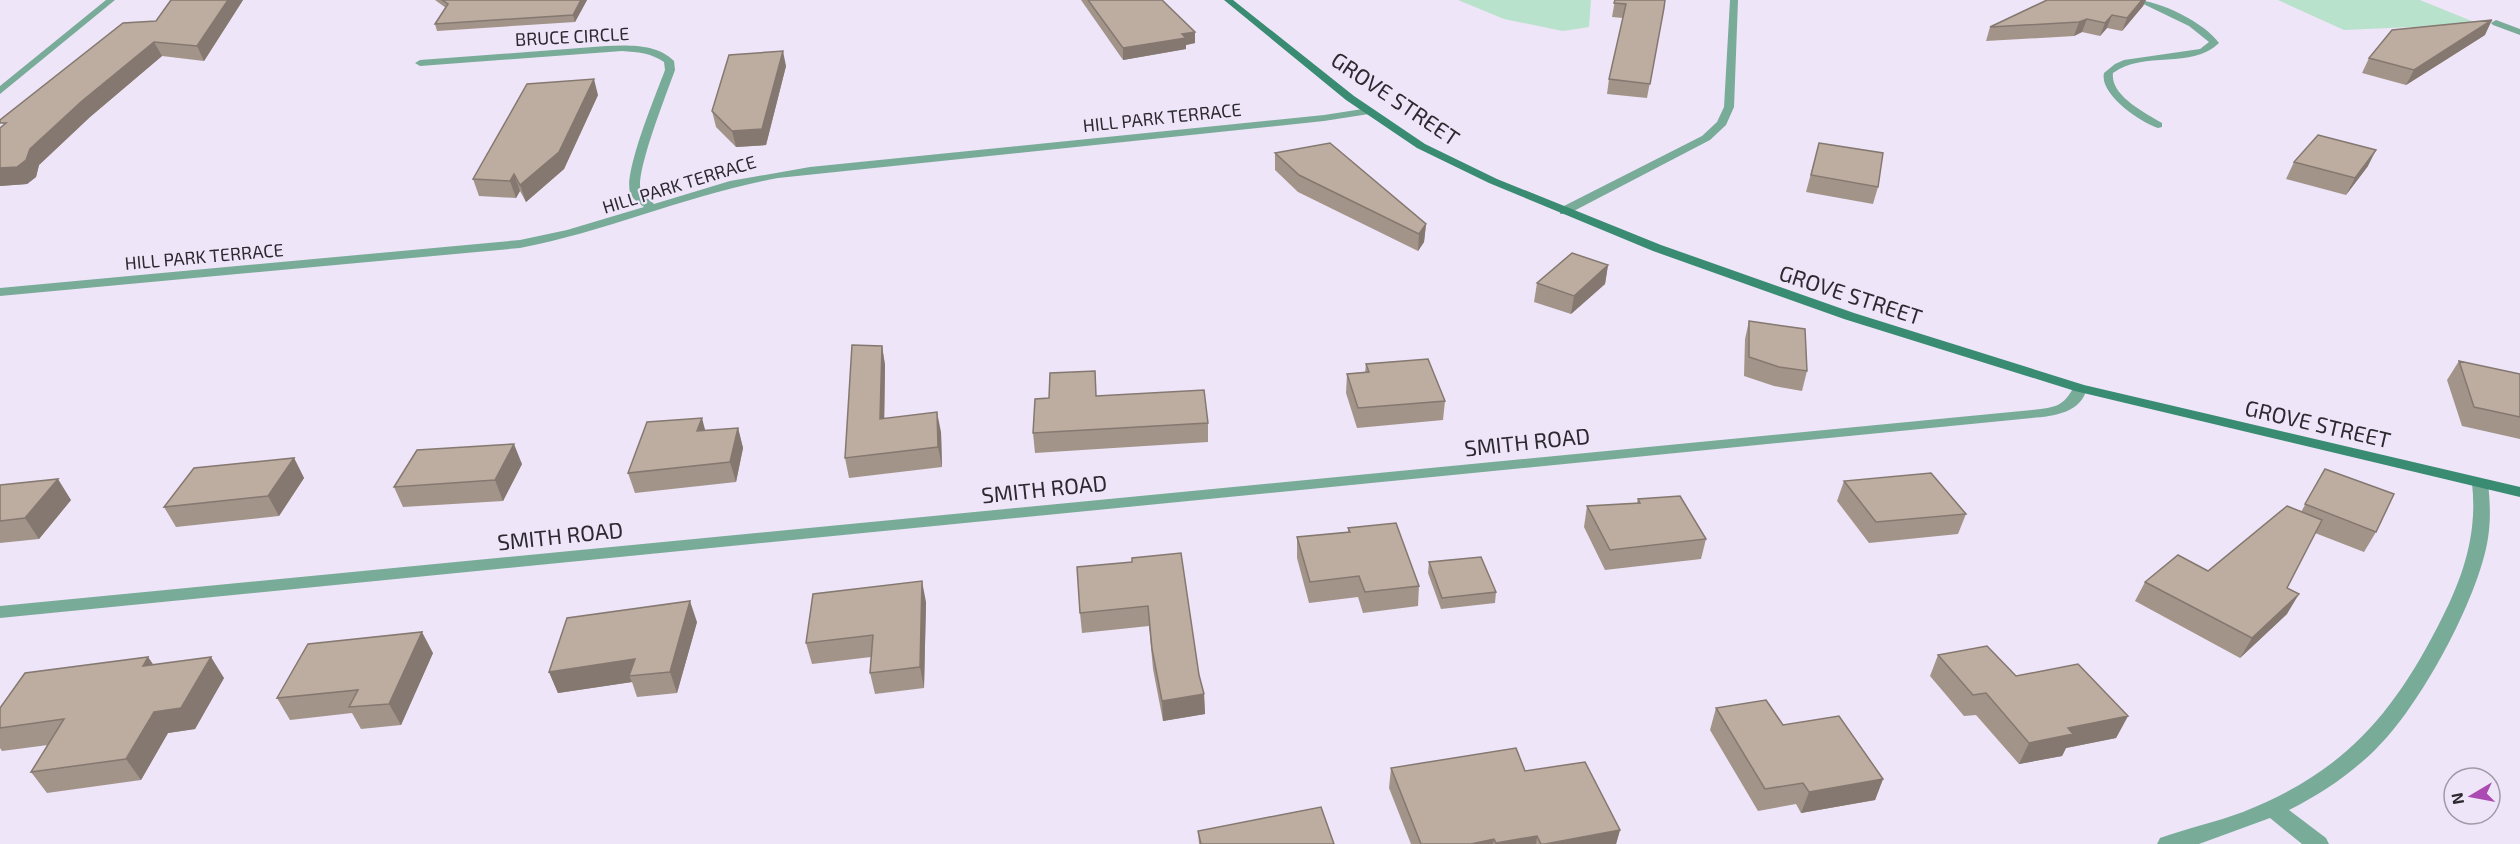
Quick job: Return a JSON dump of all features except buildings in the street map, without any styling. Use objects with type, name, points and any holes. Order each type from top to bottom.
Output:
[{"type":"street","points":[[0,91],[111,0]]},
{"type":"street","name":"GROVE STREET","points":[[1228,0],[1369,111],[1405,136],[1456,164],[1564,211],[1667,252],[1793,298],[2080,388],[2520,492]]},
{"type":"street","points":[[1564,211],[1694,145],[1722,123],[1729,107],[1734,0]]},
{"type":"street","points":[[2139,0],[2197,28],[2214,43],[2203,51],[2126,63],[2110,70],[2107,75],[2108,81],[2116,94],[2158,125]]},
{"type":"street","points":[[2496,23],[2520,32]]},
{"type":"street","name":"BRUCE CIRCLE","points":[[420,63],[606,49],[636,49],[665,57],[669,61],[670,70],[634,175],[636,194],[653,209]]},
{"type":"street","name":"HILL PARK TERRACE","points":[[0,292],[520,244],[586,231],[740,182],[794,172],[1324,118],[1369,111]]},
{"type":"street","name":"SMITH ROAD","points":[[0,612],[2032,414],[2067,406],[2077,399],[2080,388]]},
{"type":"street","points":[[2168,844],[2231,824],[2310,789],[2340,769],[2369,744],[2412,690],[2469,580],[2479,549],[2484,506],[2480,483]]},
{"type":"street","points":[[2271,808],[2318,844]]},
{"type":"green space","points":[[1458,0],[1591,0],[1589,27],[1563,31],[1504,19]]},
{"type":"green space","points":[[2278,0],[2420,0],[2479,24],[2344,30]]}]
